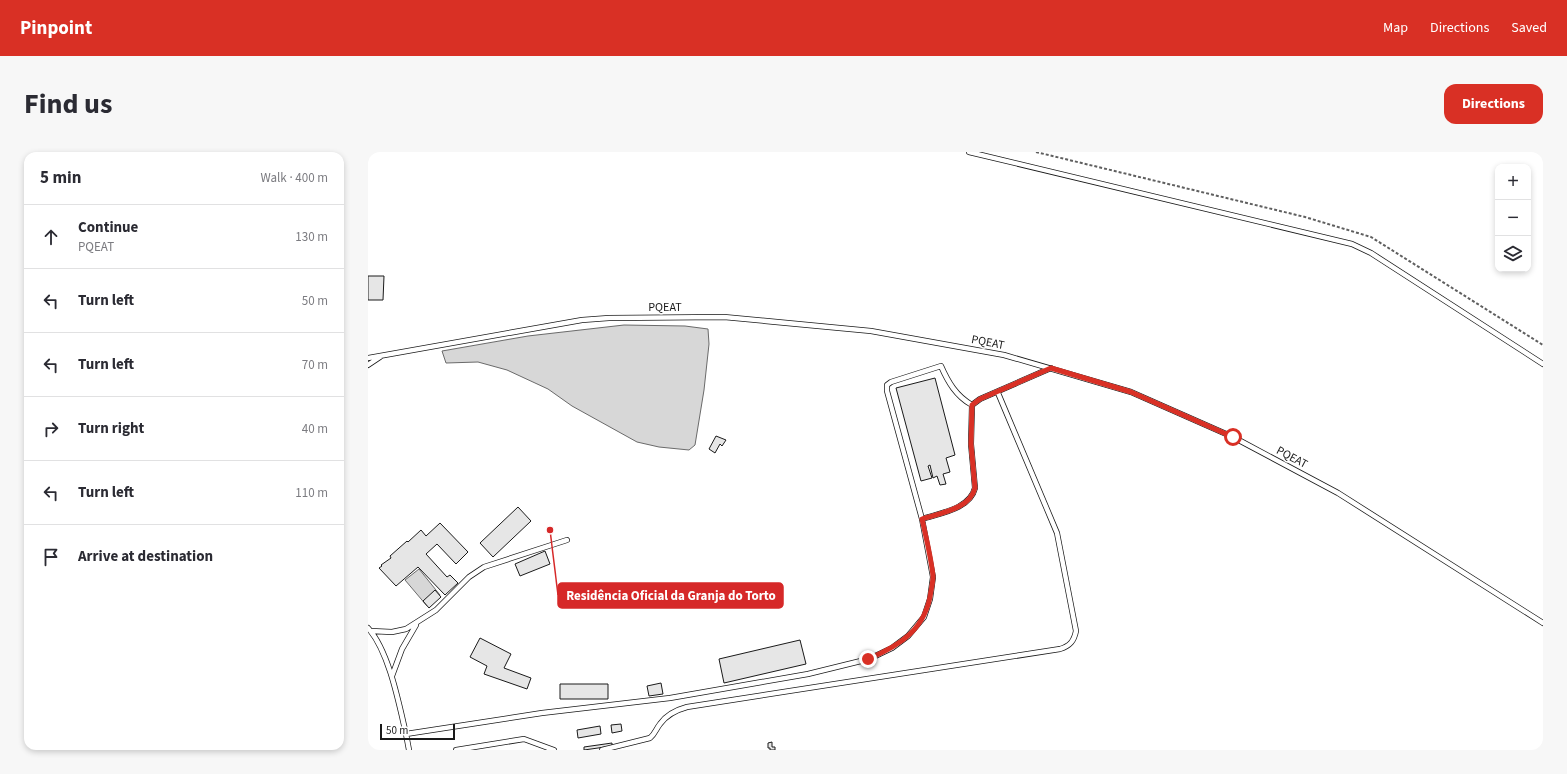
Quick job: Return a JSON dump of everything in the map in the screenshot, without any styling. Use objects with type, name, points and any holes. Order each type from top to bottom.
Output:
[{"type":"lane","points":[[969,152],[1352,244],[1371,253],[1543,364]]},
{"type":"lane","name":"PQEAT","points":[[368,358],[582,320],[609,318],[724,317],[871,330],[1004,355],[1131,392],[1233,437],[1338,493],[1543,624]]},
{"type":"lane","points":[[368,365],[381,356]]},
{"type":"lane","points":[[406,734],[542,713],[670,698],[808,674],[868,659],[892,648],[908,636],[924,617],[930,599],[933,577],[922,519],[887,391],[887,384],[941,366],[948,384],[964,400],[972,405]]},
{"type":"lane","points":[[972,405],[980,399],[998,393],[1051,368]]},
{"type":"lane","points":[[602,750],[650,738],[659,725],[670,714],[687,707],[1044,652],[1066,647],[1071,644],[1076,632],[1057,533],[998,393]]},
{"type":"lane","points":[[922,519],[959,506],[967,502],[973,495],[975,488],[971,444],[972,405]]},
{"type":"lane","points":[[409,750],[392,676],[369,630],[400,630],[417,623],[436,610],[469,577],[484,567],[567,540]]},
{"type":"lane","points":[[392,676],[402,649],[417,623]]},
{"type":"lane","points":[[456,750],[524,739],[554,750]]},
{"type":"shaded area","points":[[624,325],[685,326],[708,329],[709,344],[704,390],[695,445],[689,450],[659,447],[637,442],[572,406],[548,389],[507,370],[478,362],[446,363],[442,351],[528,336]]},
{"type":"shaded area","points":[[419,569],[440,595],[427,606],[405,580]]},
{"type":"building","points":[[368,276],[384,276],[383,300],[368,300]]},
{"type":"building","points":[[935,378],[955,455],[946,458],[950,472],[943,474],[946,484],[940,485],[937,476],[933,478],[930,465],[928,466],[932,478],[921,481],[896,388]]},
{"type":"building","points":[[716,436],[726,440],[722,446],[720,444],[715,453],[709,449]]},
{"type":"building","points":[[518,507],[531,521],[493,557],[480,543]]},
{"type":"building","points":[[440,523],[468,552],[456,564],[437,544],[426,554],[447,577],[450,575],[458,583],[445,595],[418,567],[396,586],[379,568],[382,566],[381,565],[391,558],[390,556],[421,530],[426,536]]},
{"type":"building","points":[[545,551],[550,564],[520,576],[515,564]]},
{"type":"building","points":[[435,590],[441,597],[429,608],[423,601]]},
{"type":"building","points":[[480,638],[511,654],[504,668],[531,678],[527,689],[484,674],[487,666],[470,657]]},
{"type":"building","points":[[800,640],[806,664],[724,683],[719,659]]},
{"type":"building","points":[[661,683],[663,694],[649,696],[647,686]]},
{"type":"building","points":[[560,684],[608,684],[608,699],[560,699]]},
{"type":"building","points":[[621,724],[622,731],[612,733],[611,725]]},
{"type":"building","points":[[600,726],[601,734],[578,738],[577,730]]},
{"type":"building","points":[[772,742],[772,747],[775,747],[775,750],[770,750],[770,748],[768,748],[768,743]]},
{"type":"building","points":[[612,743],[612,746],[584,750],[584,747]]},
{"type":"place","name":"Residência Oficial da Granja do Torto","points":[[550,530]]},
{"type":"route","points":[[868,659],[892,648],[908,636],[924,617],[930,599],[933,577],[922,519],[959,506],[967,502],[973,495],[975,488],[971,444],[972,405],[980,399],[998,393],[1051,368],[1131,392],[1233,437]]}]
